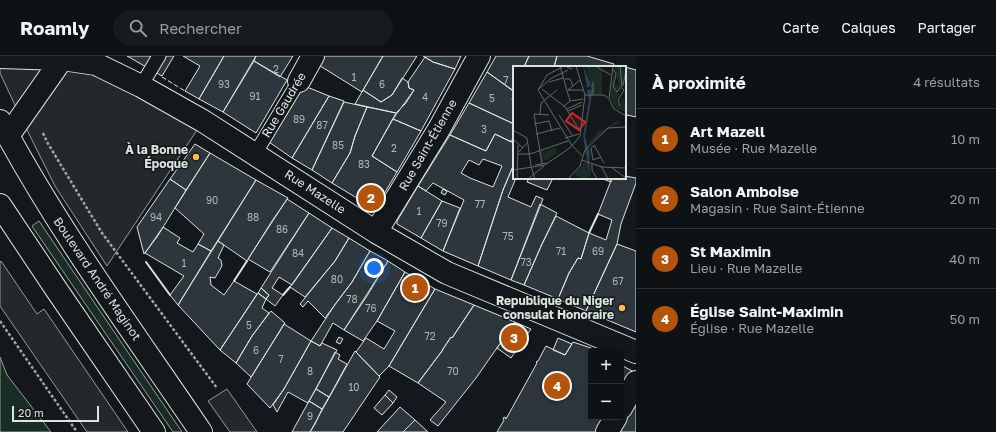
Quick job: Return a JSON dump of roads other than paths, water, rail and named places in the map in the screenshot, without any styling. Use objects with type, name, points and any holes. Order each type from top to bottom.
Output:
[{"type":"street","name":"Rue Gaudrée","points":[[299,81],[313,56]]},
{"type":"street","name":"Rue Saint-Étienne","points":[[376,232],[439,129],[479,56]]},
{"type":"street","name":"Rue Mazelle","points":[[0,57],[62,60],[96,64],[141,86],[203,121],[376,232],[446,273],[636,352]]},
{"type":"street","points":[[3,132],[30,104],[62,60]]},
{"type":"street","name":"Boulevard André Maginot","points":[[3,132],[57,220],[201,432]]},
{"type":"street","points":[[0,205],[154,432]]},
{"type":"street","points":[[624,403],[636,382]]},
{"type":"street","points":[[607,432],[614,420]]},
{"type":"lane","points":[[141,86],[159,56]]},
{"type":"lane","name":"Rue Gaudrée","points":[[255,154],[299,81]]},
{"type":"place","name":"À la Bonne Époque","points":[[196,157]]},
{"type":"place","name":"Salon Amboise","points":[[371,198]]},
{"type":"place","name":"Art Mazell","points":[[415,288]]},
{"type":"place","name":"Republique du Niger consulat Honoraire","points":[[622,308]]},
{"type":"place","name":"St Maximin","points":[[514,338]]},
{"type":"place","name":"Église Saint-Maximin","points":[[557,386]]}]
